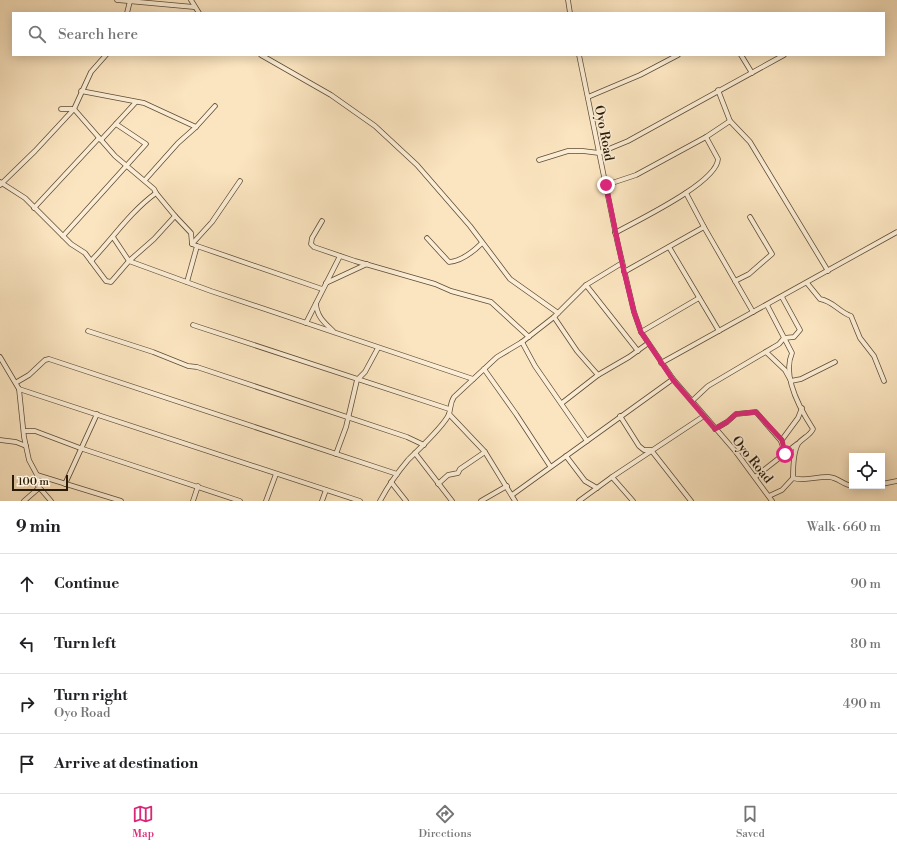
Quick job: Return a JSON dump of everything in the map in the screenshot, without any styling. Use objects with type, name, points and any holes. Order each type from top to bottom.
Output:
[{"type":"street","points":[[117,0],[194,7]]},
{"type":"street","points":[[191,0],[198,12]]},
{"type":"street","points":[[568,0],[570,12]]},
{"type":"street","points":[[127,12],[130,1]]},
{"type":"street","points":[[105,56],[91,72],[74,109],[35,151],[1,183],[25,198],[63,236],[85,253],[106,281],[111,282],[129,261],[154,239],[175,216]]},
{"type":"street","points":[[263,56],[331,95],[375,126],[418,165],[510,279],[558,313]]},
{"type":"street","name":"Oyo Road","points":[[579,56],[615,233],[634,312],[641,332],[673,380],[755,477],[772,501]]},
{"type":"street","points":[[588,97],[640,75],[676,56]]},
{"type":"street","points":[[742,56],[752,73]]},
{"type":"street","points":[[539,160],[568,151],[599,153],[628,141],[662,124],[718,90],[782,56]]},
{"type":"street","points":[[718,90],[730,121],[750,142],[828,271]]},
{"type":"street","points":[[81,91],[153,106],[196,127]]},
{"type":"street","points":[[34,208],[136,102]]},
{"type":"street","points":[[144,180],[215,106]]},
{"type":"street","points":[[61,109],[74,109],[115,156],[154,189],[175,216],[191,233],[192,244]]},
{"type":"street","points":[[606,185],[636,175],[706,137],[730,121]]},
{"type":"street","points":[[63,236],[146,144],[116,124]]},
{"type":"street","points":[[615,233],[686,193],[708,178],[718,162],[706,137]]},
{"type":"street","points":[[192,244],[212,222],[240,181]]},
{"type":"street","points":[[91,261],[113,237],[129,216],[156,193]]},
{"type":"street","points":[[686,193],[753,312]]},
{"type":"street","points":[[735,281],[748,274],[772,254],[750,217]]},
{"type":"street","points":[[322,221],[312,238],[311,244],[314,247],[435,284],[451,291],[491,302],[529,337]]},
{"type":"street","points":[[624,272],[704,227]]},
{"type":"street","points":[[661,363],[897,232]]},
{"type":"street","points":[[113,237],[129,261],[378,348],[473,379]]},
{"type":"street","points":[[427,238],[449,262],[455,262],[467,256],[482,243]]},
{"type":"street","points":[[192,244],[322,289]]},
{"type":"street","points":[[187,282],[197,246]]},
{"type":"street","points":[[669,247],[719,331]]},
{"type":"street","points":[[306,323],[340,256]]},
{"type":"street","points":[[380,501],[397,474],[415,453],[424,446],[449,412],[454,397],[497,358],[529,337],[554,317],[586,285],[622,263]]},
{"type":"street","points":[[326,283],[367,264]]},
{"type":"street","points":[[807,282],[820,299],[828,300],[842,313],[851,316],[860,338],[874,356],[884,381]]},
{"type":"street","points":[[586,285],[638,351]]},
{"type":"street","points":[[782,297],[800,330],[794,337],[784,338]]},
{"type":"street","points":[[641,332],[699,298]]},
{"type":"street","points":[[316,304],[316,312],[335,333]]},
{"type":"street","points":[[767,305],[792,353],[788,362],[791,381]]},
{"type":"street","points":[[554,317],[577,351],[598,375]]},
{"type":"street","points":[[193,325],[449,412],[485,452],[515,501]]},
{"type":"street","points":[[88,331],[153,352],[188,366],[197,367],[268,390],[407,437],[424,446]]},
{"type":"street","points":[[692,401],[708,386],[780,344],[784,338]]},
{"type":"street","points":[[522,342],[535,366],[587,441]]},
{"type":"street","points":[[562,404],[598,375],[648,344]]},
{"type":"street","points":[[336,454],[348,418],[357,380],[365,372],[378,348]]},
{"type":"street","points":[[755,477],[811,434],[813,429],[785,370],[766,352]]},
{"type":"street","points":[[0,357],[19,389],[29,460],[37,475],[39,488],[51,501]]},
{"type":"street","points":[[16,382],[29,375],[44,360],[49,359],[397,474]]},
{"type":"street","points":[[791,381],[801,379],[835,362]]},
{"type":"street","points":[[484,369],[550,466]]},
{"type":"street","points":[[512,495],[620,416],[673,380]]},
{"type":"street","points":[[19,389],[360,501]]},
{"type":"street","points":[[782,440],[798,418],[802,408]]},
{"type":"street","points":[[715,429],[727,422],[736,414],[756,412],[782,440],[785,454]]},
{"type":"street","points":[[65,484],[80,448],[97,414]]},
{"type":"street","points":[[620,416],[639,446],[644,450],[651,450]]},
{"type":"street","points":[[580,501],[651,450],[704,416]]},
{"type":"street","points":[[24,431],[35,431],[80,448],[240,501]]},
{"type":"street","points":[[0,440],[16,442],[26,446]]},
{"type":"street","points":[[769,496],[782,490],[793,478],[795,453],[799,443]]},
{"type":"street","points":[[651,450],[691,501]]},
{"type":"street","points":[[438,484],[448,475],[458,473],[460,469],[485,452]]},
{"type":"street","points":[[415,453],[452,501]]},
{"type":"street","points":[[566,456],[586,481],[597,488]]},
{"type":"street","points":[[266,501],[276,474]]},
{"type":"street","points":[[37,475],[121,501]]},
{"type":"street","points":[[612,477],[633,501]]},
{"type":"street","points":[[793,478],[801,480],[828,477],[849,486]]},
{"type":"street","points":[[885,483],[897,481]]},
{"type":"street","points":[[391,482],[406,501]]},
{"type":"street","points":[[193,501],[198,486]]},
{"type":"street","points":[[481,501],[507,486]]},
{"type":"street","points":[[24,501],[39,488]]},
{"type":"street","points":[[322,501],[326,490]]},
{"type":"route","points":[[606,185],[634,312],[641,332],[648,344],[673,380],[715,429],[727,422],[736,414],[756,412],[782,440],[785,454]]}]
